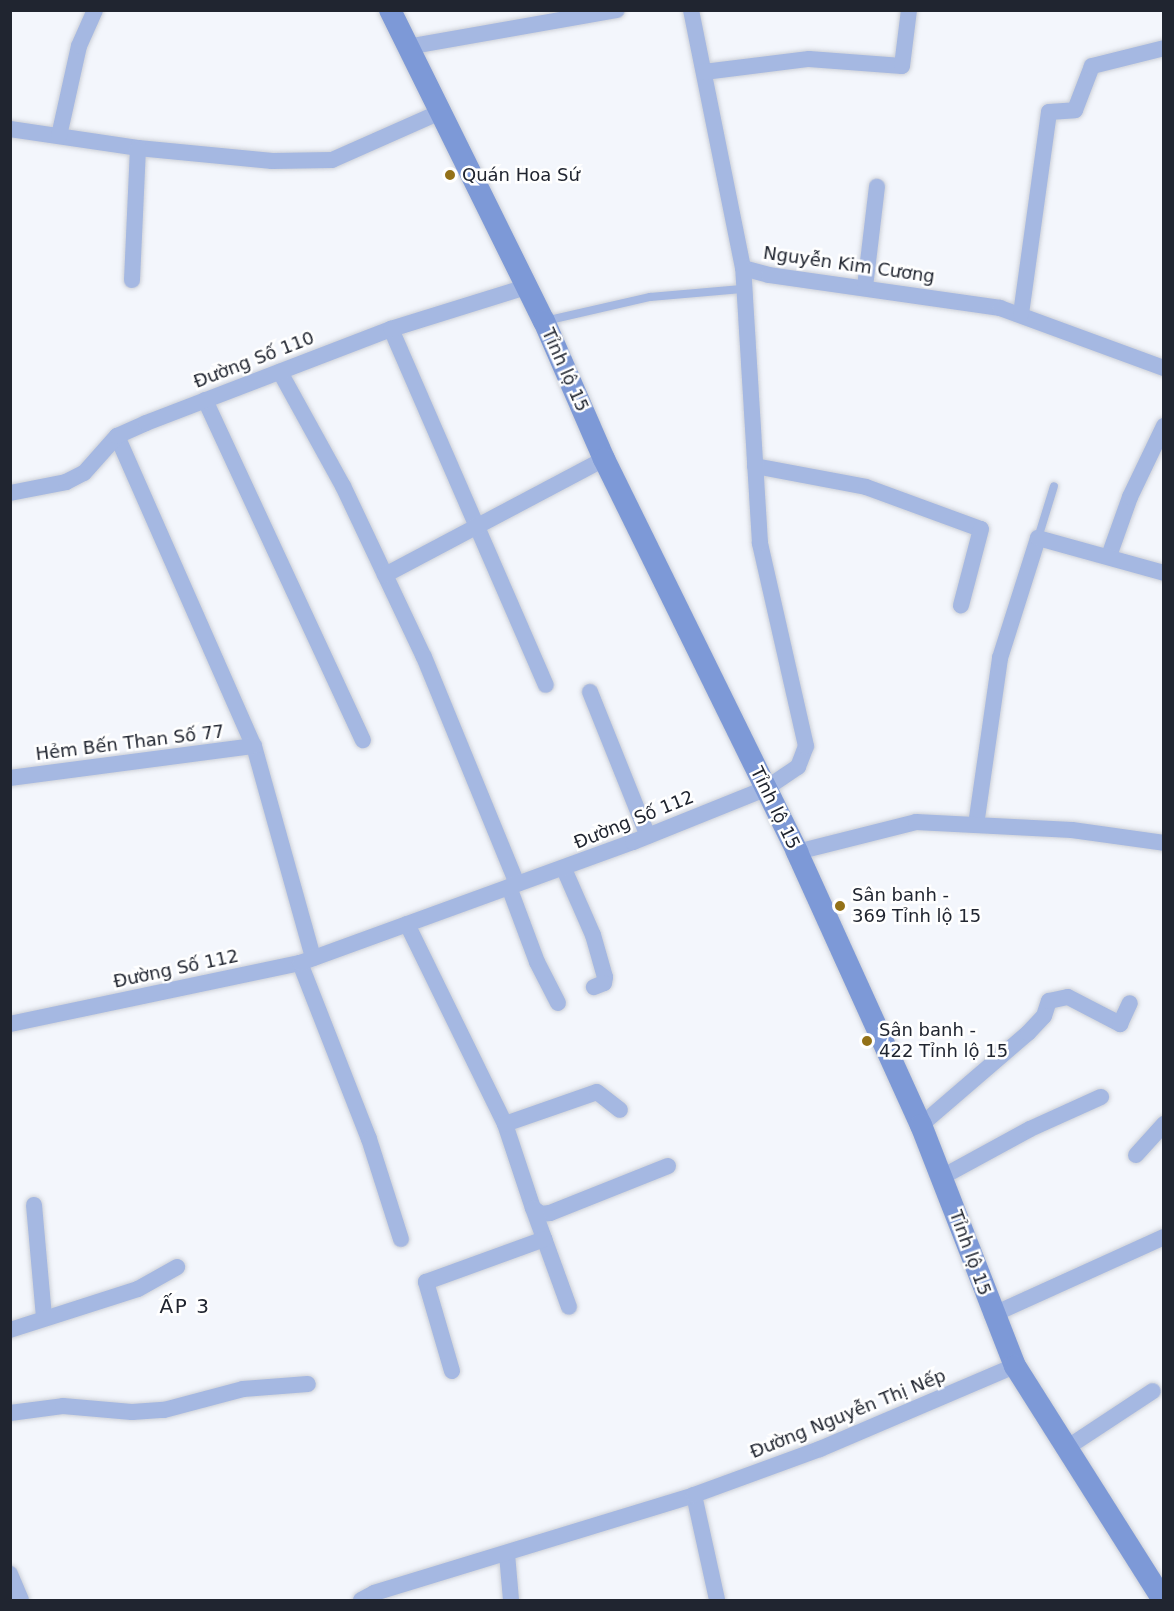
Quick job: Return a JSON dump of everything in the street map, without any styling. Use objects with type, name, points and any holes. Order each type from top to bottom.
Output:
[{"type":"main road","name":"Tỉnh lộ 15","points":[[390,10],[438,113],[544,321],[604,459],[797,852],[921,1125],[992,1315],[1014,1366],[1065,1449],[1160,1586]]},
{"type":"street","points":[[59,136],[79,46],[95,10]]},
{"type":"street","points":[[407,47],[617,10]]},
{"type":"street","name":"Nguyễn Kim Cương","points":[[691,10],[743,268],[769,275],[1000,308],[1162,364]]},
{"type":"street","points":[[704,72],[809,59],[902,66],[909,10]]},
{"type":"street","points":[[1021,315],[1049,112],[1075,110],[1092,66],[1164,48]]},
{"type":"street","points":[[10,129],[138,148],[272,161],[332,160],[438,113]]},
{"type":"street","points":[[132,280],[138,148]]},
{"type":"street","points":[[865,287],[877,187]]},
{"type":"street","name":"Đường Số 112","points":[[10,1024],[307,960],[564,869],[648,836],[765,789],[798,767],[806,746],[760,543],[742,289],[743,268]]},
{"type":"street","name":"Đường Số 110","points":[[10,494],[66,482],[84,473],[117,436],[205,400],[392,329],[526,287]]},
{"type":"street","points":[[392,329],[476,529],[546,685]]},
{"type":"street","points":[[280,372],[343,486],[424,657],[513,886],[537,962],[558,1003]]},
{"type":"street","points":[[205,400],[363,740]]},
{"type":"street","points":[[1109,556],[1130,498],[1164,426]]},
{"type":"street","points":[[117,436],[254,746],[307,960],[401,1239]]},
{"type":"street","points":[[385,575],[476,529],[604,459]]},
{"type":"street","points":[[754,466],[866,487],[981,529],[961,605]]},
{"type":"street","points":[[976,825],[1000,658],[1038,537],[1164,573]]},
{"type":"street","points":[[590,692],[648,836]]},
{"type":"street","name":"Hẻm Bến Than Số 77","points":[[10,778],[254,746]]},
{"type":"street","points":[[797,852],[916,822],[1072,830],[1164,843]]},
{"type":"street","points":[[564,869],[593,935],[605,977],[604,983],[594,987]]},
{"type":"street","points":[[407,924],[505,1124],[569,1307]]},
{"type":"street","points":[[921,1125],[1028,1033],[1044,1016],[1049,1001],[1068,997],[1120,1024],[1130,1004]]},
{"type":"street","points":[[505,1124],[597,1092],[620,1110]]},
{"type":"street","points":[[942,1177],[1030,1129],[1101,1097]]},
{"type":"street","points":[[1136,1155],[1164,1124]]},
{"type":"street","points":[[533,1208],[541,1214],[550,1213],[668,1166]]},
{"type":"street","points":[[34,1205],[44,1318]]},
{"type":"street","points":[[992,1315],[1164,1237]]},
{"type":"street","points":[[452,1371],[426,1282],[544,1239]]},
{"type":"street","points":[[10,1330],[138,1289],[177,1267]]},
{"type":"street","name":"Đường Nguyễn Thị Nếp","points":[[362,1600],[374,1593],[694,1495],[820,1449],[1014,1366]]},
{"type":"street","points":[[10,1413],[63,1406],[132,1412],[164,1410],[243,1389],[308,1383]]},
{"type":"street","points":[[1065,1449],[1153,1391]]},
{"type":"street","points":[[694,1495],[717,1600]]},
{"type":"street","points":[[507,1554],[511,1600]]},
{"type":"street","points":[[10,1574],[21,1600]]},
{"type":"lane","points":[[544,321],[651,297],[742,289]]},
{"type":"lane","points":[[1038,537],[1054,486]]},
{"type":"place","name":"Quán Hoa Sứ","points":[[450,175]]},
{"type":"place","name":"Sân banh - 369 Tỉnh lộ 15","points":[[840,906]]},
{"type":"place","name":"Sân banh - 422 Tỉnh lộ 15","points":[[867,1041]]},
{"type":"district","name":"ẤP 3","points":[[185,1306]]}]
